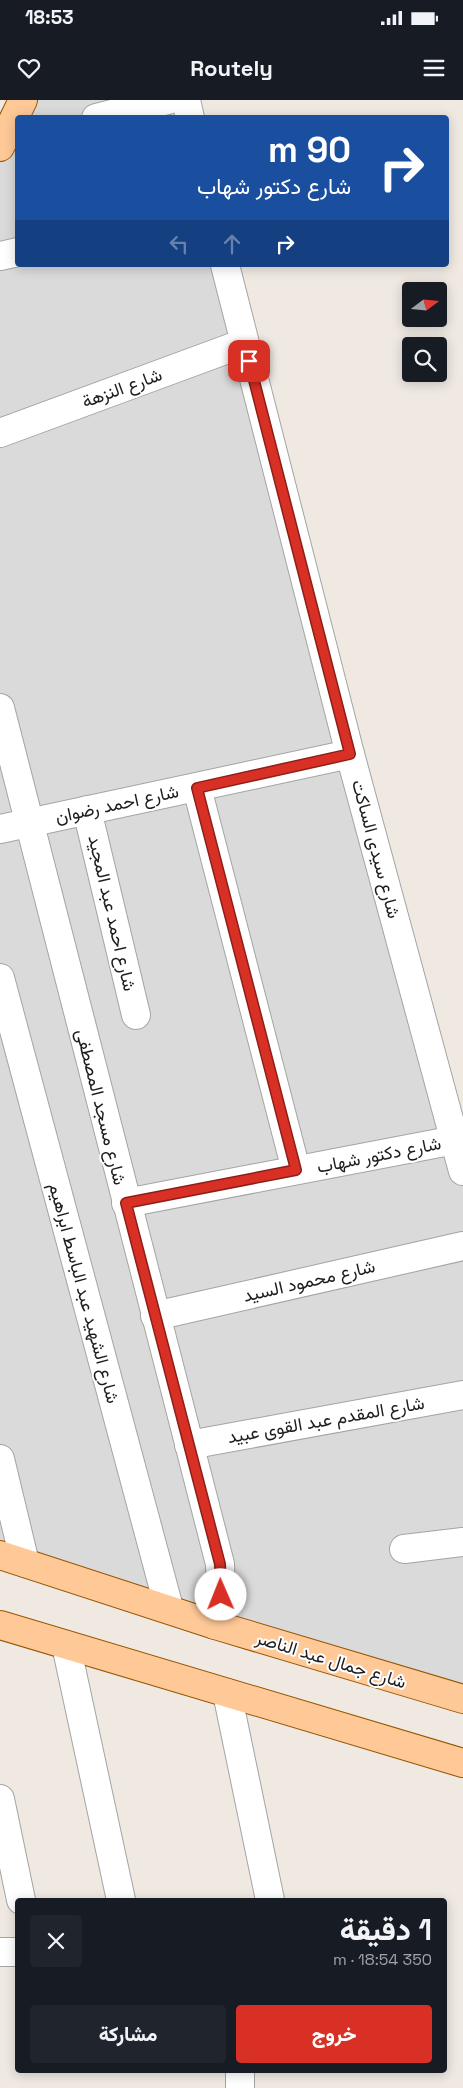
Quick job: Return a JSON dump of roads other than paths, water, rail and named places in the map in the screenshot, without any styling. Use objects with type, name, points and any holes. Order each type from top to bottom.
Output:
[{"type":"main road","points":[[18,115],[24,100]]},
{"type":"main road","points":[[7,141],[15,122]]},
{"type":"main road","name":"شارع جمال عبد الناصر","points":[[12,1559],[168,1608],[215,1625],[463,1699]]},
{"type":"main road","points":[[0,1625],[463,1763]]},
{"type":"street","points":[[108,115],[168,100]]},
{"type":"street","points":[[186,100],[189,115]]},
{"type":"street","points":[[0,256],[15,253]]},
{"type":"street","name":"شارع سيدى الساكت","points":[[225,267],[350,754],[463,1171]]},
{"type":"street","name":"شارع النزهة","points":[[0,433],[244,343]]},
{"type":"street","name":"شارع مسجد المصطفى","points":[[0,708],[28,823],[220,1564],[221,1595],[215,1625]]},
{"type":"street","name":"شارع احمد رضوان","points":[[0,829],[350,754]]},
{"type":"street","points":[[197,788],[296,1170]]},
{"type":"street","name":"شارع احمد عبد المجيد","points":[[87,810],[136,1015]]},
{"type":"street","name":"شارع الشهيد عبد الباسط ابراهيم","points":[[0,978],[168,1608]]},
{"type":"street","name":"شارع دكتور شهاب","points":[[126,1203],[454,1140]]},
{"type":"street","name":"شارع محمود السيد","points":[[156,1316],[463,1246]]},
{"type":"street","name":"شارع المقدم عبد القوى عبيد","points":[[189,1445],[463,1396]]},
{"type":"street","points":[[0,1459],[12,1559]]},
{"type":"street","points":[[404,1550],[463,1542]]},
{"type":"street","points":[[66,1645],[121,1898]]},
{"type":"street","points":[[227,1693],[270,1898]]},
{"type":"street","points":[[0,1799],[21,1898]]},
{"type":"street","points":[[0,1952],[15,1952]]},
{"type":"street","points":[[240,2073],[240,2088]]}]
